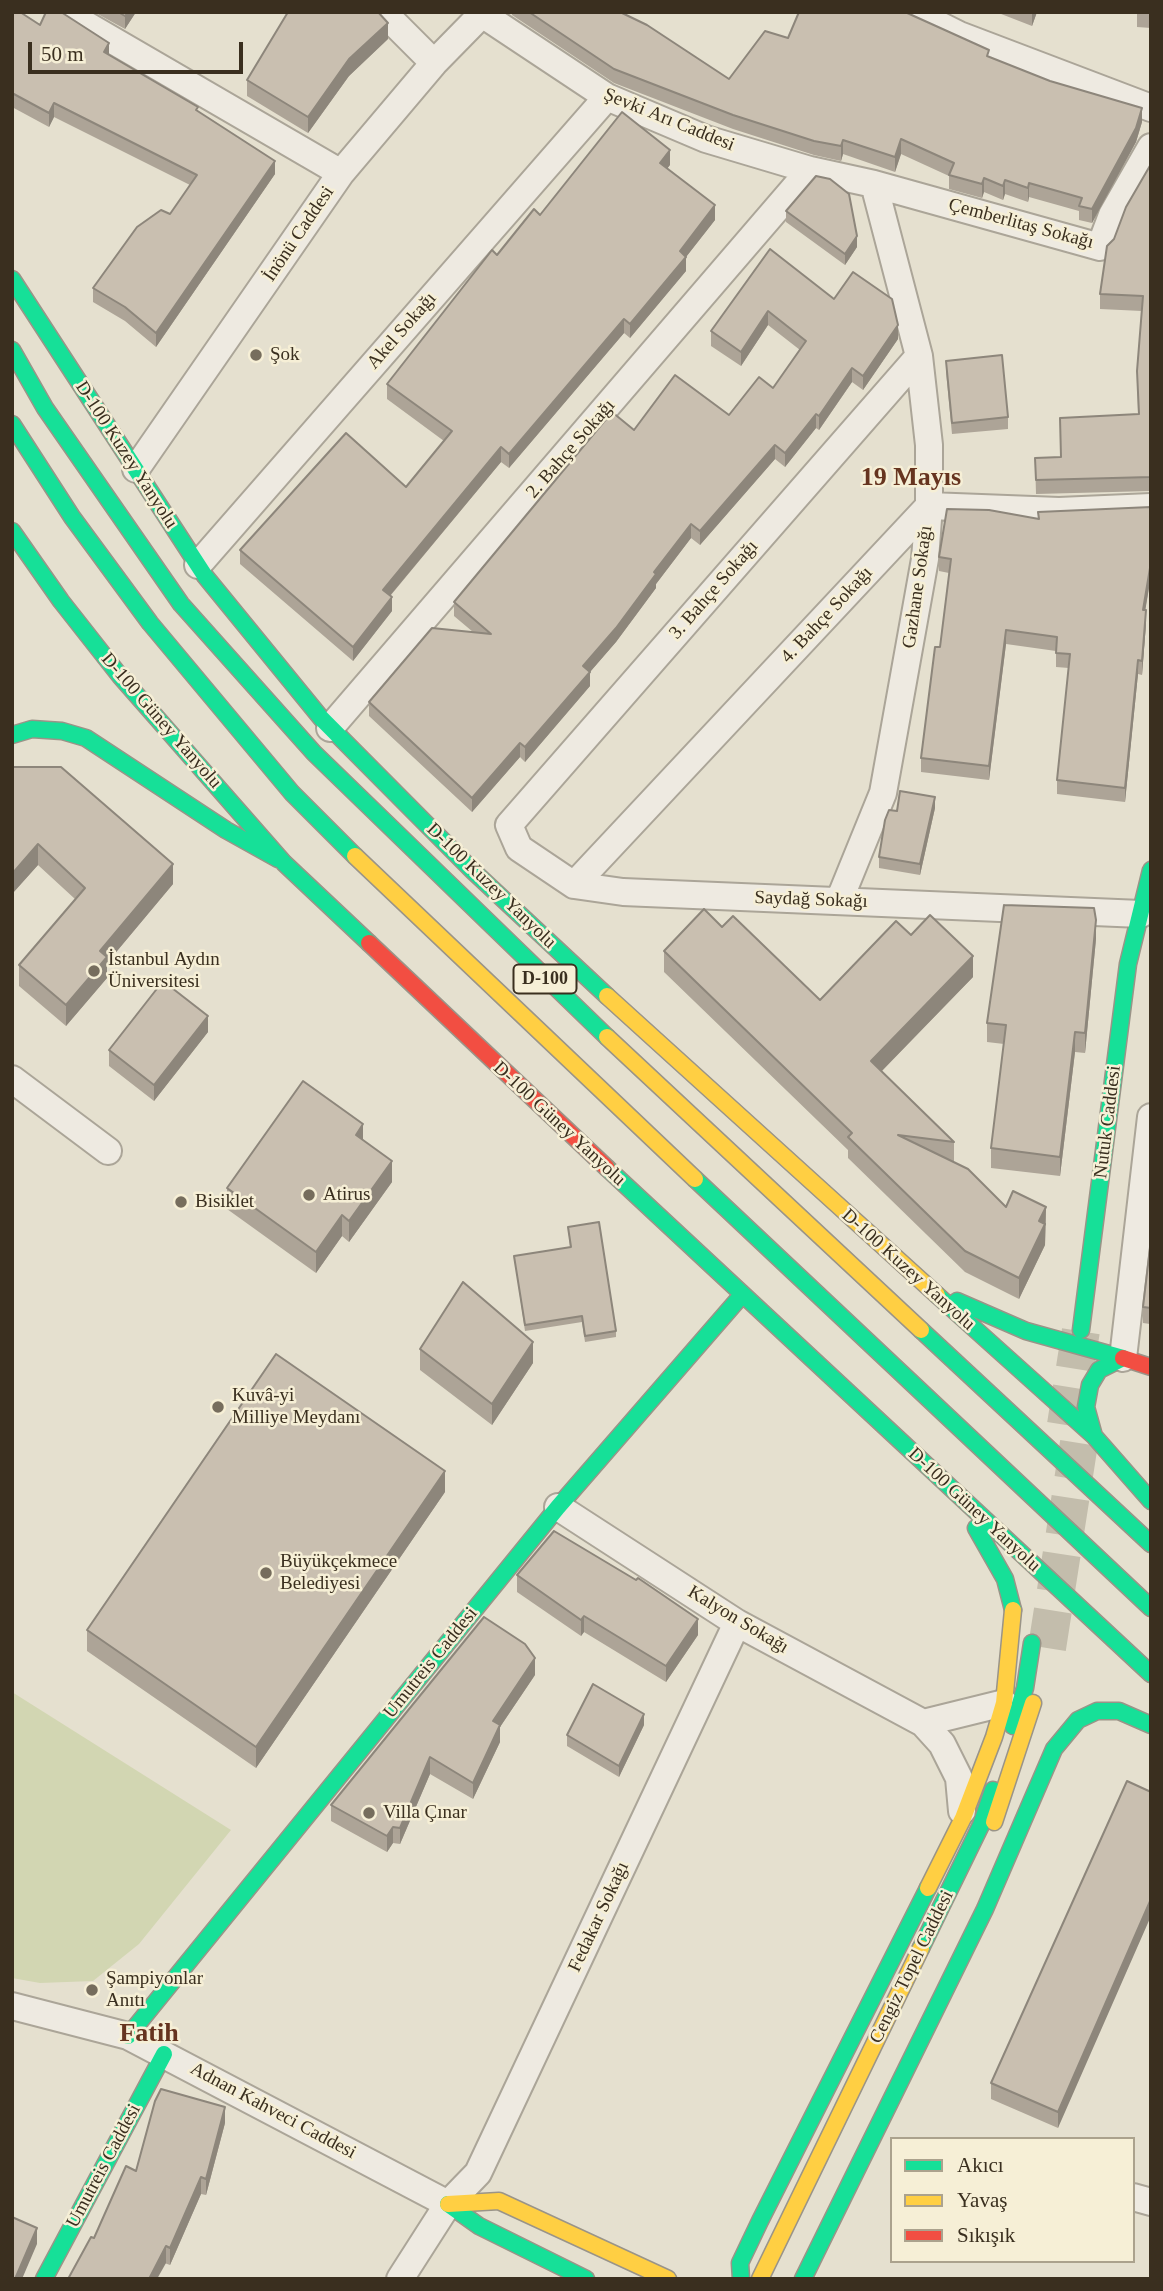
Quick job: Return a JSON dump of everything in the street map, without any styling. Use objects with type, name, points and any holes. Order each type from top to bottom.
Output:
[{"type":"main road","name":"D-100 Kuzey Yanyolu","points":[[12,279],[198,565],[330,728],[473,871],[705,1088],[1094,1436],[1151,1501]]},
{"type":"main road","name":"D-100","points":[[12,350],[45,408],[181,604],[314,753],[551,985],[1151,1544]]},
{"type":"main road","name":"D-100","points":[[12,424],[72,517],[150,623],[292,793],[415,916],[1151,1608]]},
{"type":"main road","name":"D-100 Güney Yanyolu","points":[[12,531],[61,601],[120,676],[284,863],[742,1296],[1151,1674]]},
{"type":"main road","points":[[12,735],[32,729],[62,731],[86,738],[226,830],[284,863]]},
{"type":"main road","name":"Nutuk Caddesi","points":[[1089,1329],[1128,964],[1151,872]]},
{"type":"main road","points":[[926,1287],[1026,1331],[1151,1367]]},
{"type":"main road","name":"Umutreis Caddesi","points":[[128,2036],[558,1507],[742,1296]]},
{"type":"main road","points":[[1094,1436],[1086,1407],[1090,1385],[1099,1370],[1123,1358]]},
{"type":"main road","points":[[741,2279],[740,2263],[760,2221],[963,1818],[1004,1703],[1014,1614],[1005,1579],[963,1500]]},
{"type":"main road","name":"Cengiz Topel Caddesi","points":[[760,2279],[981,1825],[1040,1646],[1004,1797],[976,1868],[829,2163],[776,2279]]},
{"type":"main road","points":[[803,2279],[884,2138],[1054,1749],[1079,1720],[1097,1711],[1119,1711],[1151,1725]]},
{"type":"main road","name":"Umutreis Caddesi","points":[[44,2279],[164,2054]]},
{"type":"main road","points":[[449,2204],[499,2201],[668,2279]]},
{"type":"main road","name":"Adnan Kahveci Caddesi","points":[[449,2204],[479,2226],[586,2279]]},
{"type":"street","points":[[64,12],[341,173]]},
{"type":"street","points":[[383,12],[435,63]]},
{"type":"street","points":[[913,12],[958,23],[1151,108]]},
{"type":"street","name":"İnönü Caddesi","points":[[136,469],[341,173],[435,63],[483,13]]},
{"type":"street","name":"Şevki Arı Caddesi","points":[[483,13],[607,97],[706,139],[810,170],[874,184]]},
{"type":"street","name":"Akel Sokağı","points":[[198,565],[607,97]]},
{"type":"street","name":"Çemberlitaş Sokağı","points":[[874,184],[1100,247],[1112,215],[1151,147]]},
{"type":"street","name":"2. Bahçe Sokağı","points":[[330,728],[810,170]]},
{"type":"street","name":"Gazhane Sokağı","points":[[839,901],[883,793],[925,559],[929,506],[929,445],[919,356],[874,184]]},
{"type":"street","name":"3. Bahçe Sokağı","points":[[509,825],[919,356]]},
{"type":"street","points":[[929,506],[1059,511],[1151,507]]},
{"type":"street","name":"4. Bahçe Sokağı","points":[[574,885],[929,506]]},
{"type":"street","name":"Saydağ Sokağı","points":[[509,825],[519,848],[574,885],[622,892],[1141,914]]},
{"type":"street","points":[[12,1079],[108,1151]]},
{"type":"street","points":[[1123,1358],[1151,1117]]},
{"type":"street","name":"Kalyon Sokağı","points":[[558,1507],[737,1623],[923,1723],[942,1744],[959,1778],[963,1818]]},
{"type":"street","name":"Fedakar Sokağı","points":[[400,2279],[449,2204],[478,2173],[737,1623]]},
{"type":"street","points":[[923,1723],[1004,1703]]},
{"type":"street","name":"Adnan Kahveci Caddesi","points":[[12,2007],[128,2036],[449,2204]]},
{"type":"green space","points":[[12,1692],[231,1830],[139,1944],[93,1981],[40,1983],[12,1978]]},
{"type":"building","points":[[12,12],[20,12],[40,25],[46,12],[61,12],[109,43],[104,52],[198,107],[196,110],[275,161],[156,333],[125,307],[93,288],[137,227],[161,210],[170,214],[197,175],[54,103],[49,113],[12,93]]},
{"type":"building","points":[[288,12],[378,12],[388,23],[349,59],[308,117],[247,80]]},
{"type":"building","points":[[529,12],[620,12],[647,25],[729,79],[765,31],[788,38],[799,12],[905,12],[989,50],[987,56],[1050,81],[1142,108],[1136,128],[1092,209],[1079,206],[1082,198],[1029,183],[1028,188],[1005,180],[1003,186],[984,178],[982,184],[949,175],[954,163],[901,139],[895,157],[843,140],[841,146],[814,141],[733,115],[614,69]]},
{"type":"building","points":[[622,112],[670,150],[660,163],[715,205],[680,251],[686,257],[630,324],[624,319],[509,454],[501,447],[383,590],[392,597],[353,647],[240,550],[346,433],[406,487],[452,431],[387,384],[492,250],[497,255],[534,209],[540,215]]},
{"type":"building","points":[[1151,164],[1151,477],[1036,480],[1035,458],[1061,457],[1060,418],[1139,414],[1137,371],[1143,296],[1100,294],[1107,246],[1114,239],[1126,207]]},
{"type":"building","points":[[816,176],[830,179],[849,194],[857,236],[845,254],[786,211]]},
{"type":"building","points":[[770,249],[834,299],[853,272],[892,299],[898,325],[863,376],[852,368],[819,416],[816,414],[785,453],[775,445],[700,531],[691,524],[616,628],[583,666],[590,672],[525,747],[520,743],[472,798],[369,702],[432,628],[491,634],[454,602],[612,412],[634,430],[675,375],[729,415],[759,377],[773,388],[806,341],[768,311],[741,352],[711,331]]},
{"type":"building","points":[[1002,355],[1008,417],[952,423],[946,361]]},
{"type":"building","points":[[1151,507],[1151,562],[1143,610],[1146,610],[1142,661],[1138,660],[1125,788],[1057,780],[1070,654],[1056,653],[1057,637],[1006,630],[989,766],[921,758],[935,647],[940,647],[951,559],[939,557],[947,509],[989,510],[1039,519],[1038,512]]},
{"type":"building","points":[[12,767],[61,767],[173,864],[100,951],[107,957],[66,1005],[19,965],[85,888],[38,844],[12,874]]},
{"type":"building","points":[[900,791],[935,797],[920,864],[879,857],[885,820],[889,810],[897,811]]},
{"type":"building","points":[[1004,905],[1094,908],[1096,920],[1085,1033],[1075,1032],[1060,1157],[991,1148],[1006,1025],[987,1023]]},
{"type":"building","points":[[704,909],[722,927],[733,916],[820,1000],[896,921],[911,935],[930,915],[973,956],[871,1061],[954,1142],[898,1135],[968,1169],[1006,1207],[1013,1191],[1046,1207],[1039,1221],[1045,1224],[1019,1278],[965,1251],[848,1137],[852,1133],[664,951]]},
{"type":"building","points":[[163,981],[208,1016],[154,1085],[109,1050]]},
{"type":"building","name":"Atirus","points":[[303,1081],[363,1124],[356,1135],[392,1161],[349,1221],[342,1215],[316,1252],[227,1188]]},
{"type":"building","points":[[599,1222],[616,1331],[585,1336],[582,1316],[525,1325],[514,1256],[571,1247],[568,1227]]},
{"type":"building","points":[[1151,1240],[1151,1308],[1143,1307]]},
{"type":"building","points":[[463,1282],[533,1342],[492,1404],[420,1349]]},
{"type":"building","name":"Büyükçekmece Belediyesi","points":[[276,1354],[445,1471],[256,1747],[87,1630]]},
{"type":"building","points":[[554,1531],[636,1580],[638,1578],[698,1619],[666,1666],[584,1616],[581,1620],[517,1575]]},
{"type":"building","points":[[484,1617],[525,1644],[535,1658],[493,1721],[500,1725],[473,1783],[430,1757],[400,1828],[393,1827],[387,1836],[331,1805]]},
{"type":"building","points":[[593,1684],[644,1714],[619,1766],[567,1735]]},
{"type":"building","points":[[1127,1781],[1151,1792],[1151,1899],[1058,2112],[991,2083]]},
{"type":"building","points":[[161,2089],[225,2107],[206,2179],[201,2177],[170,2248],[166,2246],[149,2279],[68,2279],[91,2237],[94,2238],[126,2166],[136,2171],[155,2101]]},
{"type":"building","points":[[12,2217],[37,2228],[15,2279],[12,2279]]},
{"type":"tunnel","points":[[1066,1425],[1081,1330]]},
{"type":"tunnel","points":[[1047,1648],[1079,1443]]},
{"type":"traffic: fast","points":[[12,279],[205,576],[321,718],[473,871],[607,996]]},
{"type":"traffic: fast","points":[[12,350],[45,408],[181,604],[314,753],[607,1037]]},
{"type":"traffic: fast","points":[[12,424],[72,517],[150,623],[292,793],[355,856]]},
{"type":"traffic: fast","points":[[12,531],[61,601],[120,676],[284,863],[369,943]]},
{"type":"traffic: fast","points":[[12,735],[32,729],[62,731],[86,738],[226,830],[278,859]]},
{"type":"traffic: fast","points":[[1081,1330],[1128,964],[1151,870]]},
{"type":"traffic: fast","points":[[607,1168],[1151,1674]]},
{"type":"traffic: fast","points":[[695,1179],[1151,1608]]},
{"type":"traffic: fast","points":[[128,2036],[558,1507],[742,1295]]},
{"type":"traffic: fast","points":[[937,1295],[1094,1436],[1151,1501]]},
{"type":"traffic: fast","points":[[957,1301],[1026,1331],[1123,1358]]},
{"type":"traffic: fast","points":[[921,1330],[1151,1544]]},
{"type":"traffic: fast","points":[[1094,1436],[1086,1407],[1090,1385],[1099,1370],[1123,1358]]},
{"type":"traffic: fast","points":[[976,1528],[1005,1579],[1013,1610]]},
{"type":"traffic: fast","points":[[1013,1726],[1025,1688],[1032,1643]]},
{"type":"traffic: fast","points":[[803,2279],[985,1909],[1054,1749],[1078,1720],[1097,1711],[1119,1711],[1151,1725]]},
{"type":"traffic: fast","points":[[921,1948],[981,1825],[993,1790]]},
{"type":"traffic: fast","points":[[741,2279],[740,2263],[760,2221],[928,1888]]},
{"type":"traffic: fast","points":[[44,2279],[164,2054]]},
{"type":"traffic: fast","points":[[448,2204],[479,2226],[586,2279]]},
{"type":"traffic: slow","points":[[355,856],[695,1179]]},
{"type":"traffic: slow","points":[[607,996],[937,1295]]},
{"type":"traffic: slow","points":[[607,1037],[921,1330]]},
{"type":"traffic: slow","points":[[928,1888],[963,1818],[994,1737],[1004,1703],[1013,1610]]},
{"type":"traffic: slow","points":[[994,1822],[1033,1703]]},
{"type":"traffic: slow","points":[[760,2279],[921,1948]]},
{"type":"traffic: slow","points":[[448,2204],[499,2201],[668,2279]]},
{"type":"traffic: jam","points":[[369,943],[607,1168]]},
{"type":"traffic: jam","points":[[1123,1358],[1151,1367]]},
{"type":"place","name":"Şok","points":[[256,355]]},
{"type":"place","name":"İstanbul Aydın Üniversitesi","points":[[94,971]]},
{"type":"place","name":"Atirus","points":[[309,1195]]},
{"type":"place","name":"Bisiklet","points":[[181,1202]]},
{"type":"place","name":"Kuvâ-yi Milliye Meydanı","points":[[218,1407]]},
{"type":"place","name":"Büyükçekmece Belediyesi","points":[[266,1573]]},
{"type":"place","name":"Villa Çınar","points":[[369,1813]]},
{"type":"place","name":"Şampiyonlar Anıtı","points":[[92,1990]]},
{"type":"district","name":"19 Mayıs","points":[[911,478]]},
{"type":"district","name":"Fatih","points":[[149,2034]]}]
